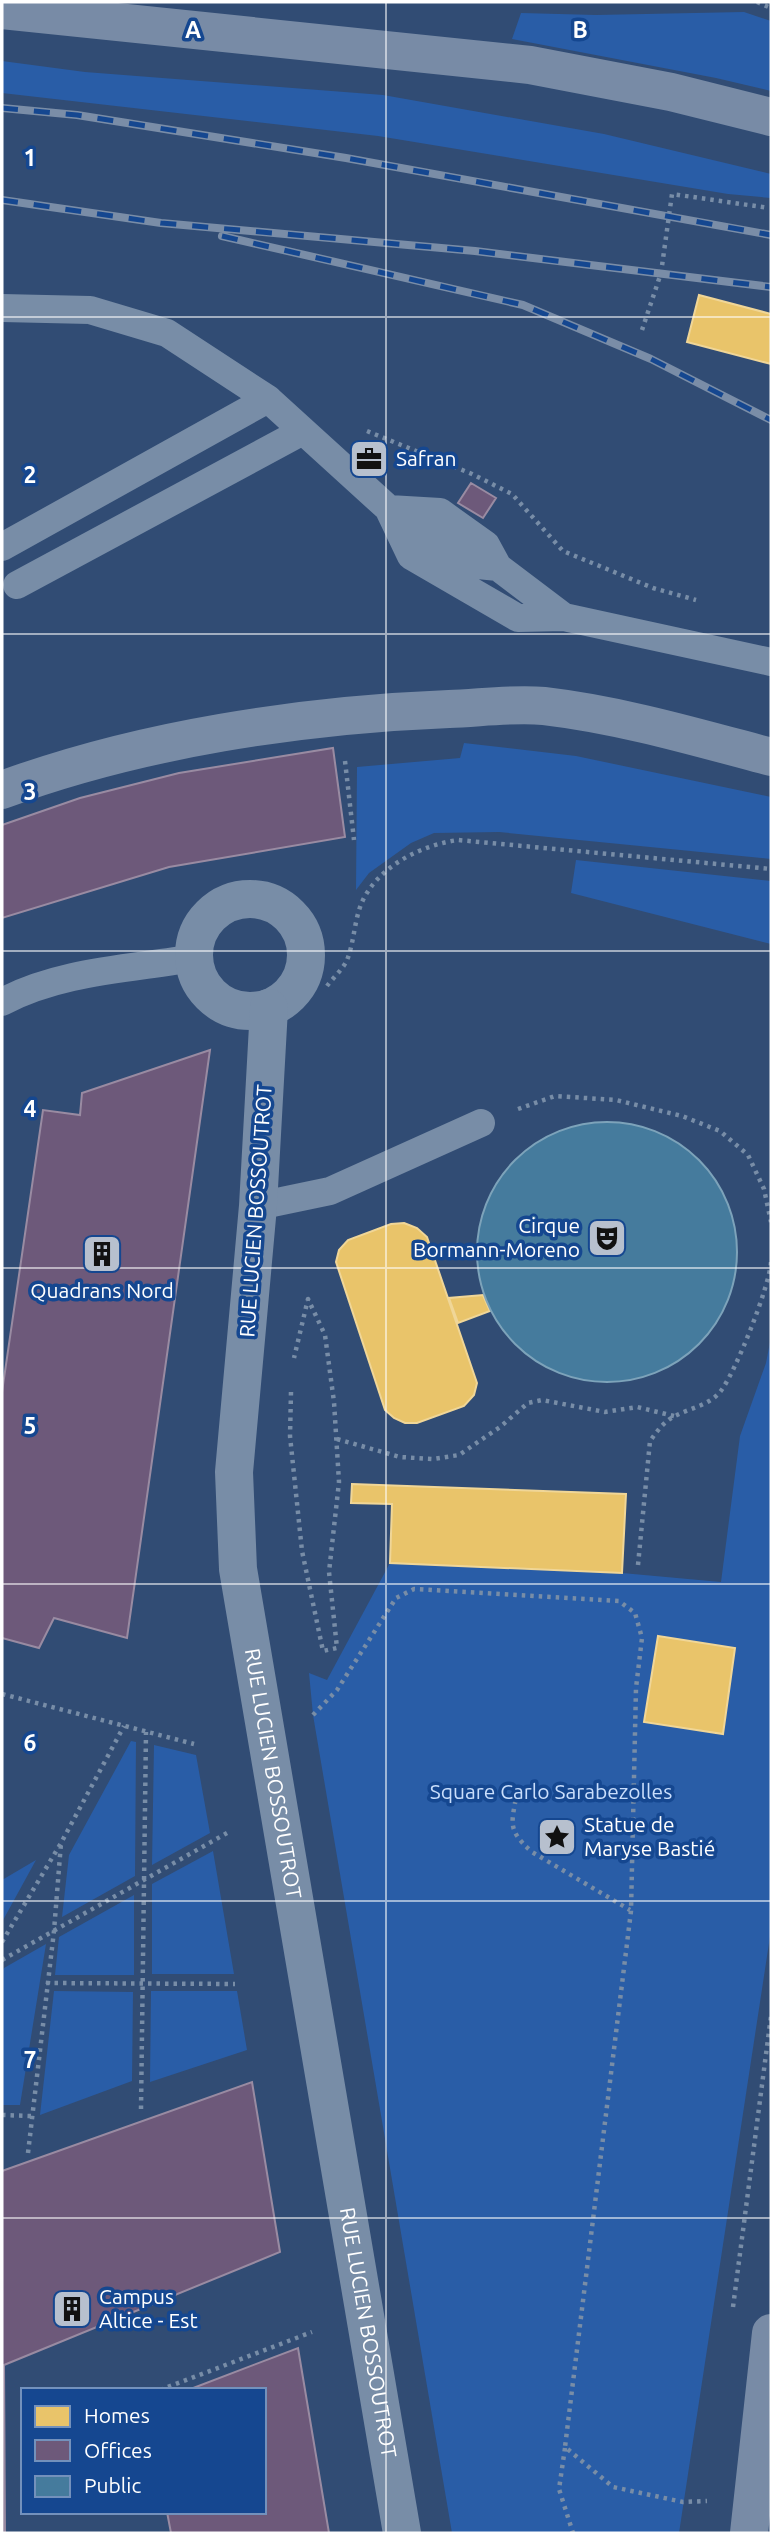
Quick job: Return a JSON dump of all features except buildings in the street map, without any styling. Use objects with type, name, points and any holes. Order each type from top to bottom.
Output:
[{"type":"highway","points":[[2,790],[101,758],[206,736],[325,719],[417,710],[540,706],[610,715],[771,757]]},
{"type":"main road","points":[[2,10],[530,65],[670,92],[771,117]]},
{"type":"main road","points":[[749,2533],[771,2333]]},
{"type":"street","points":[[248,898],[268,901],[285,910],[298,925],[305,944],[306,964],[299,983],[287,998],[269,1008],[251,1011],[233,1009],[217,1001],[204,988],[196,973],[194,958],[198,931],[210,914],[227,902],[248,898]]},
{"type":"street","name":"RUE LUCIEN BOSSOUTROT","points":[[269,1008],[258,1206],[234,1472],[238,1569],[402,2533]]},
{"type":"lane","points":[[2,308],[90,310],[167,334],[268,399],[389,509],[411,556],[518,618],[564,617],[771,662]]},
{"type":"lane","points":[[2,547],[268,399]]},
{"type":"lane","points":[[17,584],[303,431]]},
{"type":"lane","points":[[389,509],[440,512],[486,545],[498,567],[564,617]]},
{"type":"lane","points":[[2,1002],[24,990],[93,973],[194,958]]},
{"type":"lane","points":[[258,1206],[330,1191],[481,1123]]},
{"type":"path","points":[[757,2],[771,8]]},
{"type":"path","points":[[642,330],[661,273],[672,194],[769,208]]},
{"type":"path","points":[[358,428],[472,474],[512,494],[563,551],[653,588],[705,603]]},
{"type":"path","points":[[354,840],[344,759],[358,757]]},
{"type":"path","points":[[327,986],[346,962],[364,898],[377,880],[418,850],[436,843],[458,840],[771,869]]},
{"type":"path","points":[[481,1123],[555,1096],[617,1100],[682,1116],[720,1131],[748,1155],[764,1189],[771,1222]]},
{"type":"path","points":[[638,1565],[650,1441],[660,1427],[674,1416],[705,1404],[720,1392],[758,1310],[771,1273],[771,1262]]},
{"type":"path","points":[[292,1370],[309,1299],[325,1335],[339,1482],[329,1572],[337,1648],[323,1651],[302,1551],[290,1436],[292,1383]]},
{"type":"path","points":[[337,1439],[400,1457],[433,1459],[459,1455],[528,1404],[542,1400],[605,1412],[637,1407],[674,1416]]},
{"type":"path","points":[[313,1715],[337,1690],[396,1598],[414,1589],[619,1601],[635,1613],[642,1638],[636,1688],[631,1911],[559,2489],[573,2533]]},
{"type":"path","points":[[2,1694],[194,1744]]},
{"type":"path","points":[[2,1942],[120,1739],[124,1726]]},
{"type":"path","points":[[141,2109],[146,1732]]},
{"type":"path","points":[[517,1792],[512,1828],[520,1842],[532,1852],[631,1911]]},
{"type":"path","points":[[2,1960],[227,1833]]},
{"type":"path","points":[[28,2152],[54,1931],[61,1843]]},
{"type":"path","points":[[47,1983],[235,1984]]},
{"type":"path","points":[[732,2314],[771,2016]]},
{"type":"path","points":[[2,2115],[31,2116]]},
{"type":"path","points":[[165,2388],[312,2332]]},
{"type":"path","points":[[565,2447],[613,2487],[683,2502],[712,2501],[711,2512]]},
{"type":"green space","points":[[744,12],[771,21],[771,91],[512,39],[521,13],[596,15]]},
{"type":"green space","points":[[2,61],[85,72],[383,95],[604,134],[771,174],[771,198],[728,194],[378,136],[2,93]]},
{"type":"green space","points":[[464,743],[576,756],[771,797],[771,859],[499,832],[434,833],[411,843],[369,873],[356,890],[357,767],[460,758]]},
{"type":"green space","points":[[576,860],[771,881],[771,944],[571,893]]},
{"type":"green space","name":"Square Carlo Sarabezolles","points":[[771,1337],[771,1930],[679,2533],[452,2533],[313,1715],[309,1673],[327,1680],[390,1563],[622,1573],[721,1582],[740,1436],[766,1363]]},
{"type":"green space","points":[[131,1741],[136,1742],[135,1876],[62,1917],[69,1855]]},
{"type":"green space","points":[[154,1745],[196,1755],[210,1833],[152,1865]]},
{"type":"green space","points":[[213,1851],[234,1974],[152,1974],[152,1884]]},
{"type":"green space","points":[[36,1860],[2,1922],[2,1880]]},
{"type":"green space","points":[[134,1895],[134,1975],[55,1975],[59,1937]]},
{"type":"green space","points":[[46,1944],[20,2105],[2,2105],[2,1972],[4,1968]]},
{"type":"green space","points":[[54,1991],[133,1992],[132,2081],[40,2115]]},
{"type":"green space","points":[[151,1991],[237,1991],[247,2050],[150,2082]]},
{"type":"railway","points":[[2,108],[77,115],[346,158],[771,235]]},
{"type":"railway","points":[[2,200],[161,223],[475,251],[771,287]]},
{"type":"railway","points":[[222,236],[523,305],[651,359],[771,420]]},
{"type":"place","name":"Safran","points":[[369,459]]},
{"type":"place","name":"Cirque Bormann-Moreno","points":[[607,1238]]},
{"type":"place","name":"Quadrans Nord","points":[[102,1254]]},
{"type":"place","name":"Statue de Maryse Bastié","points":[[557,1837]]},
{"type":"place","name":"Campus Altice - Est","points":[[72,2309]]}]
